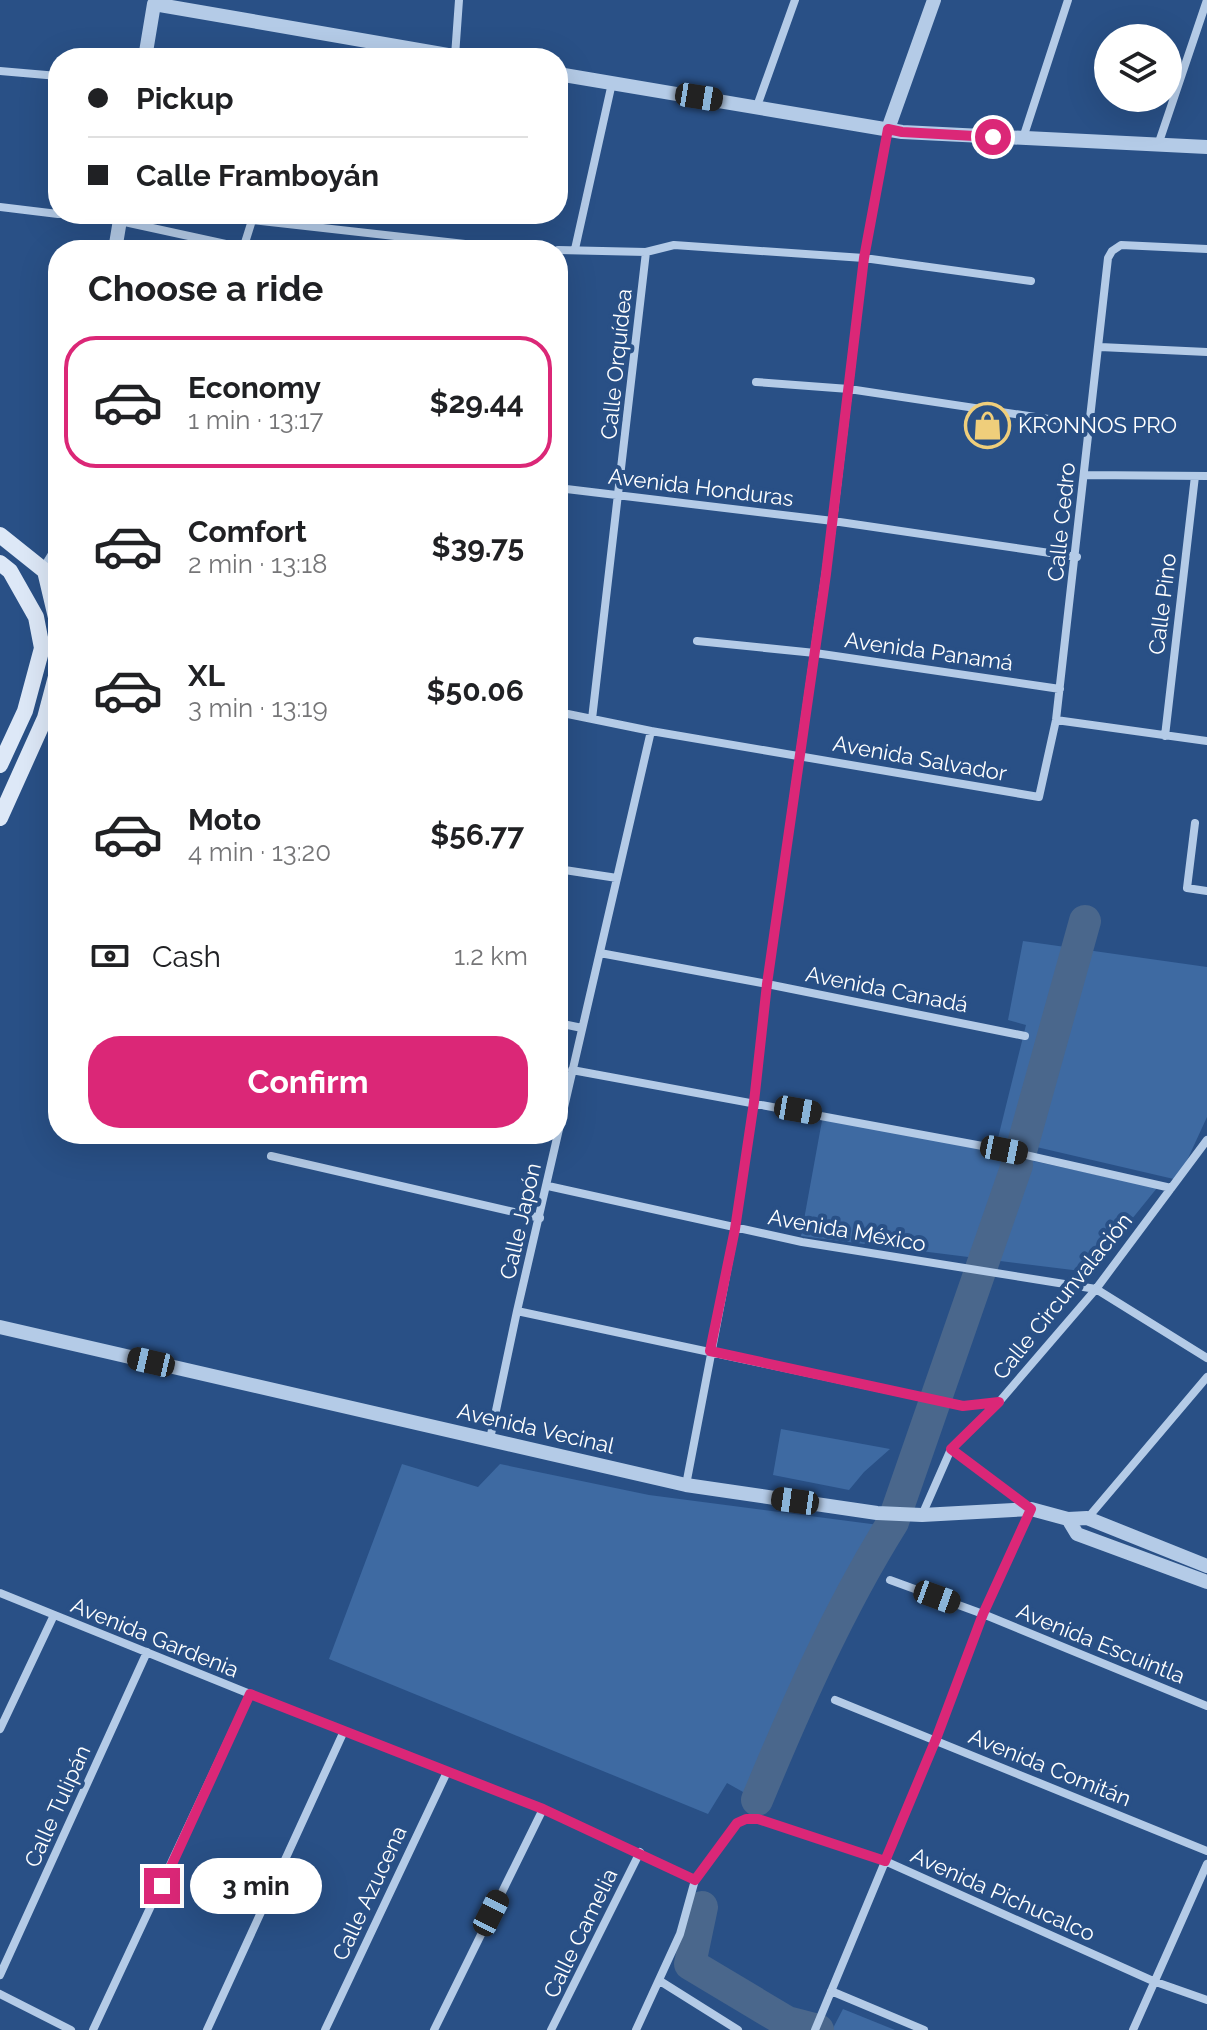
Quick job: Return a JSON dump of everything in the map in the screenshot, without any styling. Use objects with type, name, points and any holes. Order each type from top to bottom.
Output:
[{"type":"main road","points":[[0,535],[45,571],[48,584]]},
{"type":"main road","points":[[0,563],[10,571],[36,617],[42,648],[25,711],[0,765]]},
{"type":"main road","points":[[0,818],[48,707]]},
{"type":"street","points":[[459,0],[460,48]]},
{"type":"street","points":[[757,106],[795,0]]},
{"type":"street","points":[[686,1485],[735,1229],[754,1102],[767,984],[833,521],[864,258],[888,129],[934,0]]},
{"type":"street","points":[[1023,138],[1068,0]]},
{"type":"street","points":[[1158,145],[1207,0]]},
{"type":"street","points":[[147,48],[154,2],[410,48]]},
{"type":"street","points":[[0,71],[48,75]]},
{"type":"street","points":[[568,76],[902,132],[1207,147]]},
{"type":"street","points":[[575,249],[612,83]]},
{"type":"street","points":[[0,207],[48,213]]},
{"type":"street","points":[[147,224],[209,240]]},
{"type":"street","points":[[309,224],[438,240]]},
{"type":"street","points":[[568,249],[646,252],[674,245],[864,258],[1031,281]]},
{"type":"street","name":"Calle Cedro","points":[[1039,797],[1056,720],[1077,557],[1088,425],[1100,347],[1108,258],[1121,245],[1207,249]]},
{"type":"street","name":"Calle Orquídea","points":[[592,719],[646,252]]},
{"type":"street","points":[[1100,347],[1207,352]]},
{"type":"street","points":[[756,382],[849,389],[1088,425]]},
{"type":"street","points":[[1085,475],[1207,476]]},
{"type":"street","name":"Calle Pino","points":[[1165,736],[1195,476]]},
{"type":"street","name":"Avenida Honduras","points":[[568,489],[833,521],[1077,557]]},
{"type":"street","points":[[45,571],[48,566]]},
{"type":"street","name":"Avenida Panamá","points":[[697,641],[815,653],[1060,689]]},
{"type":"street","name":"Avenida Salvador","points":[[568,714],[1039,797]]},
{"type":"street","points":[[1056,720],[1207,741]]},
{"type":"street","name":"Calle Japón","points":[[568,1083],[651,731]]},
{"type":"street","points":[[1195,823],[1187,888],[1207,891]]},
{"type":"street","points":[[568,871],[617,878]]},
{"type":"street","name":"Avenida Canadá","points":[[600,953],[1025,1036]]},
{"type":"street","points":[[568,1025],[582,1028]]},
{"type":"street","points":[[572,1070],[1071,1163],[1171,1188]]},
{"type":"street","name":"Calle Circunvalación","points":[[922,1515],[951,1449],[999,1402],[1096,1289],[1207,1140]]},
{"type":"street","name":"Calle Japón","points":[[490,1439],[555,1144]]},
{"type":"street","points":[[1198,1152],[1207,1159]]},
{"type":"street","points":[[271,1156],[540,1218]]},
{"type":"street","name":"Avenida México","points":[[548,1186],[735,1229],[1096,1289]]},
{"type":"street","points":[[1096,1289],[1207,1358]]},
{"type":"street","points":[[517,1311],[963,1406],[999,1402]]},
{"type":"street","name":"Avenida Vecinal","points":[[0,1327],[686,1485],[877,1513],[922,1515],[1031,1509],[1068,1519],[1087,1518]]},
{"type":"street","points":[[1077,1534],[1087,1518],[1207,1377]]},
{"type":"street","points":[[816,2027],[936,1739],[983,1614],[1031,1509],[951,1449]]},
{"type":"street","points":[[1087,1518],[1207,1566]]},
{"type":"street","points":[[1068,1519],[1077,1534],[1207,1582]]},
{"type":"street","name":"Avenida Escuintla","points":[[890,1580],[983,1614],[1207,1706]]},
{"type":"street","name":"Avenida Gardenia","points":[[0,1593],[543,1809],[695,1880]]},
{"type":"street","points":[[0,1729],[54,1615]]},
{"type":"street","name":"Calle Tulipán","points":[[0,1975],[147,1652]]},
{"type":"street","points":[[93,2030],[250,1694]]},
{"type":"street","name":"Avenida Comitán","points":[[835,1700],[1207,1851]]},
{"type":"street","points":[[207,2030],[344,1731]]},
{"type":"street","name":"Calle Azucena","points":[[325,2030],[447,1772]]},
{"type":"street","points":[[434,2030],[543,1809]]},
{"type":"street","name":"Avenida Pichucalco","points":[[695,1880],[737,1823],[758,1819],[885,1861],[1153,1981],[1207,2000]]},
{"type":"street","name":"Calle Camelia","points":[[551,2030],[640,1852]]},
{"type":"street","points":[[1133,2030],[1207,1864]]},
{"type":"street","points":[[636,2030],[680,1934],[695,1880]]},
{"type":"street","points":[[660,1981],[738,2030]]},
{"type":"street","points":[[831,1991],[924,2030]]},
{"type":"street","points":[[0,1994],[71,2030]]},
{"type":"shaded area","points":[[1023,941],[1207,967],[1207,1117],[1178,1180],[998,1138],[1026,1025],[1008,1020]]},
{"type":"shaded area","points":[[823,1115],[1157,1188],[1089,1272],[801,1236]]},
{"type":"shaded area","points":[[781,1429],[890,1449],[849,1490],[773,1475]]},
{"type":"shaded area","points":[[402,1464],[478,1487],[500,1464],[649,1495],[879,1525],[752,1797],[727,1783],[708,1814],[329,1659]]},
{"type":"shaded area","points":[[843,2009],[895,2030],[832,2030]]},
{"type":"waterway","points":[[1021,1151],[1085,921]]},
{"type":"waterway","points":[[757,1800],[819,1658],[893,1522],[1017,1165]]},
{"type":"waterway","points":[[702,1907],[690,1964],[787,2022],[818,2030]]},
{"type":"place","name":"KRONNOS PRO","points":[[987,425]]},
{"type":"route","points":[[162,1886],[250,1694],[543,1809],[695,1880],[737,1823],[746,1819],[758,1819],[885,1861],[936,1739],[983,1614],[1031,1509],[951,1449],[999,1402],[963,1406],[710,1351],[735,1229],[754,1102],[767,984],[826,574],[864,258],[888,129],[993,137]]}]
